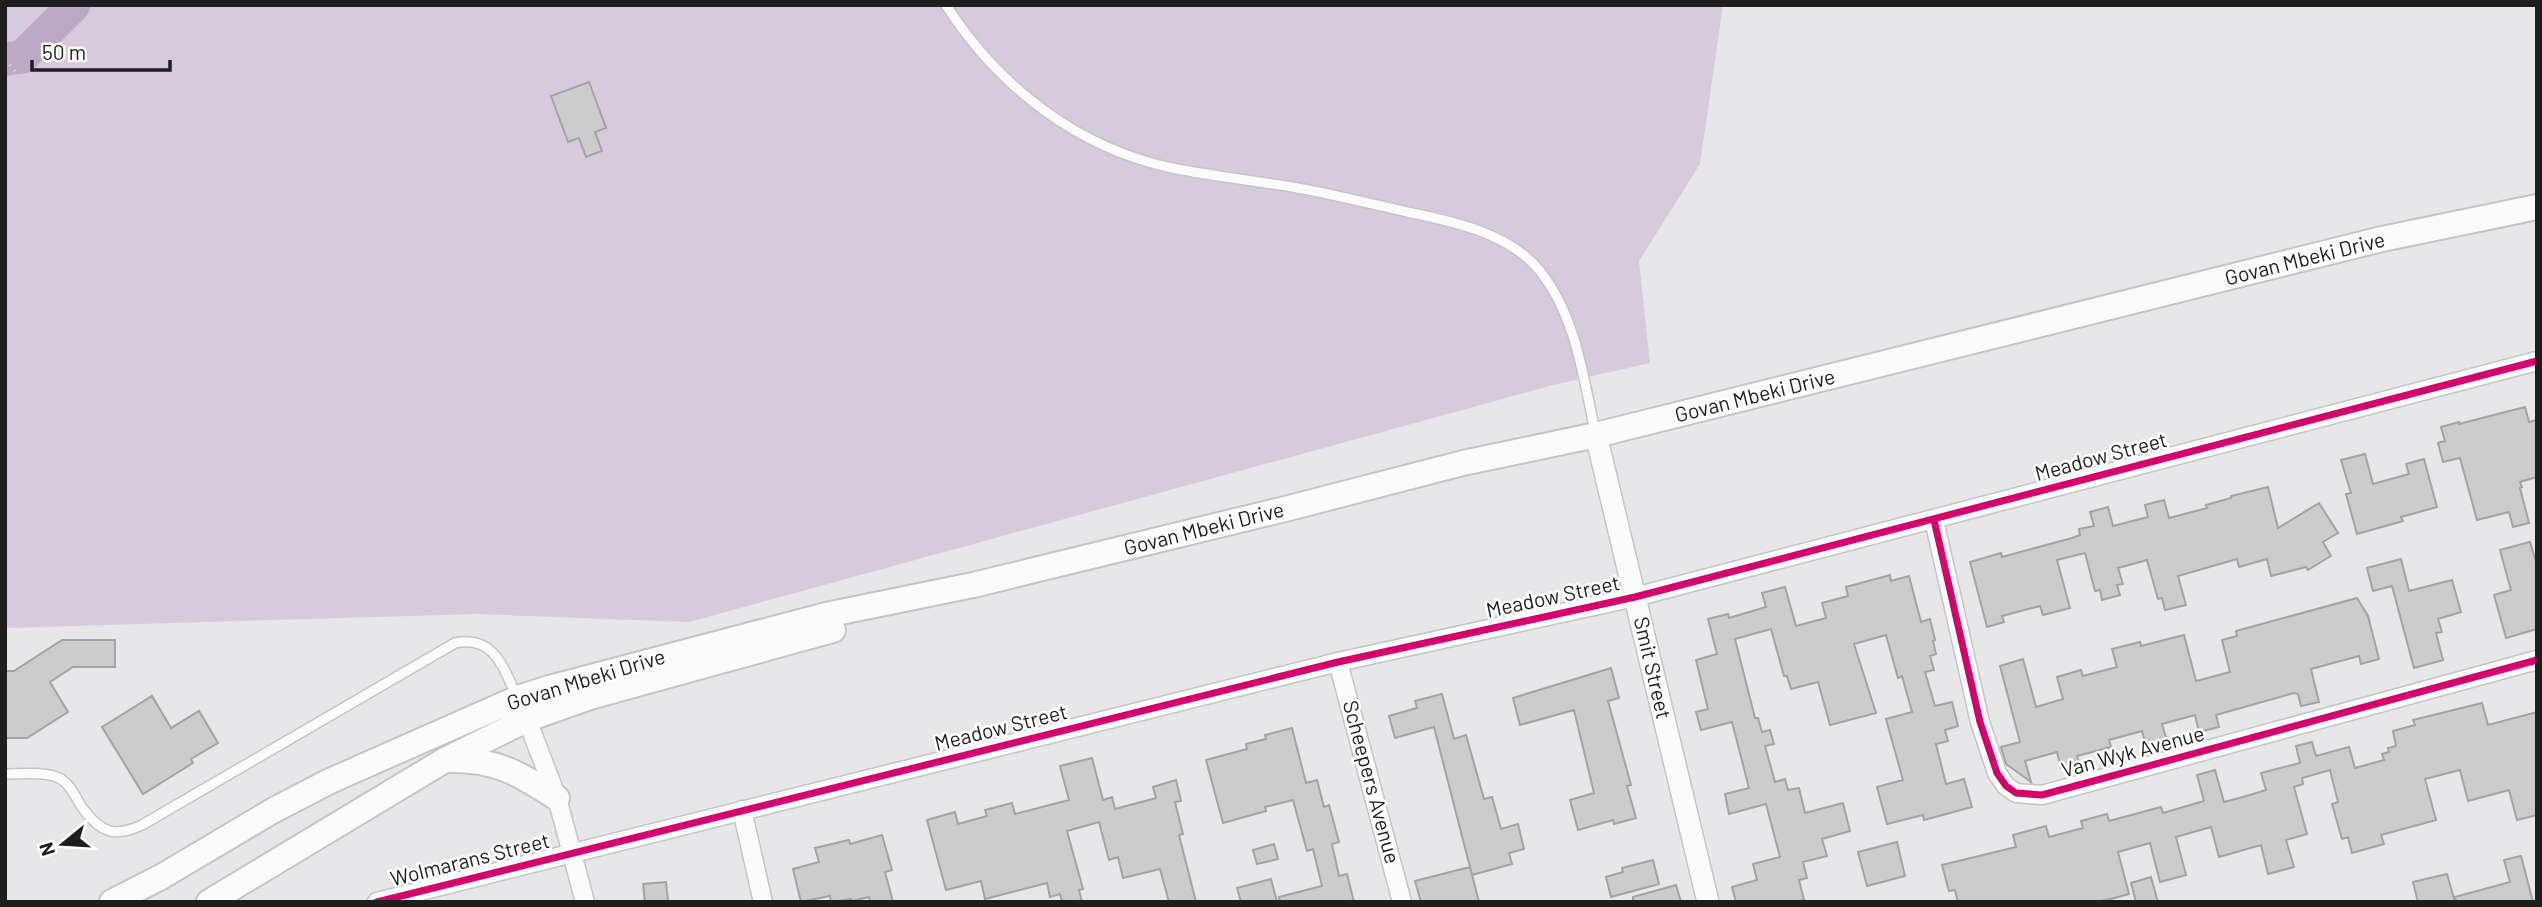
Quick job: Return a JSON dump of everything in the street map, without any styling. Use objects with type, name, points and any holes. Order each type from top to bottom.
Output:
[{"type":"main road","name":"Govan Mbeki Drive","points":[[112,902],[330,781],[697,648],[826,615],[973,584],[1276,512],[1464,463],[1596,435],[2382,239],[2537,207]]},
{"type":"main road","name":"Govan Mbeki Drive","points":[[209,902],[445,760],[523,709]]},
{"type":"main road","points":[[445,760],[470,759],[510,769],[557,797]]},
{"type":"street","name":"Meadow Street","points":[[572,851],[1338,662],[1635,597],[2537,361]]},
{"type":"street","name":"Smit Street","points":[[1596,435],[1708,902]]},
{"type":"street","name":"Van Wyk Avenue","points":[[1934,520],[1980,722],[1997,773],[2006,786],[2016,793],[2042,795],[2537,660]]},
{"type":"street","name":"Scheepers Avenue","points":[[1338,662],[1402,902]]},
{"type":"street","points":[[523,709],[557,797],[585,902]]},
{"type":"street","points":[[742,810],[763,902]]},
{"type":"street","name":"Wolmarans Street","points":[[377,902],[572,851]]},
{"type":"lane","points":[[946,5],[985,58],[1008,82],[1073,131],[1114,149],[1172,168],[1304,189],[1460,224],[1496,237],[1538,268],[1566,311],[1574,333],[1596,435]]},
{"type":"lane","points":[[5,774],[59,778],[71,788],[84,810],[97,823],[108,831],[120,834],[142,825],[455,643],[469,640],[490,649],[503,668],[523,709]]},
{"type":"path","points":[[5,59],[26,85]]},
{"type":"shaded area","points":[[5,5],[1723,5],[1700,164],[1639,261],[1650,363],[1553,385],[689,622],[477,614],[5,628]]},
{"type":"building","points":[[589,82],[606,128],[595,132],[602,151],[586,157],[579,138],[568,142],[551,96]]},
{"type":"building","points":[[2525,407],[2529,422],[2537,420],[2537,477],[2520,482],[2529,523],[2513,527],[2509,512],[2477,520],[2460,458],[2443,462],[2438,443],[2445,441],[2441,427]]},
{"type":"building","points":[[2365,454],[2373,484],[2409,474],[2406,464],[2424,459],[2437,507],[2401,517],[2403,521],[2357,534],[2346,494],[2351,493],[2341,460]]},
{"type":"building","points":[[2268,487],[2278,528],[2319,503],[2338,533],[2323,542],[2331,556],[2308,570],[2306,567],[2271,576],[2267,559],[2239,567],[2237,559],[2178,576],[2186,605],[2165,610],[2162,598],[2158,599],[2147,560],[2118,568],[2123,584],[2117,585],[2120,595],[2102,600],[2100,590],[2095,591],[2085,553],[2057,560],[2070,608],[2043,615],[2040,606],[2002,616],[2004,622],[1987,627],[1970,562],[2001,553],[2002,557],[2080,535],[2079,529],[2094,526],[2090,512],[2108,507],[2113,526],[2148,517],[2145,505],[2164,500],[2169,518],[2207,508],[2206,505],[2231,496]]},
{"type":"building","points":[[2530,542],[2537,565],[2537,629],[2506,638],[2494,595],[2511,590],[2500,550]]},
{"type":"building","points":[[2401,559],[2409,591],[2452,580],[2461,612],[2438,619],[2442,632],[2436,633],[2443,660],[2414,668],[2392,586],[2373,591],[2367,568]]},
{"type":"building","points":[[1890,575],[1891,581],[1909,576],[1921,622],[1930,619],[1936,654],[1930,656],[1934,670],[1925,672],[1935,706],[1952,702],[1958,726],[1945,730],[1948,741],[1936,744],[1946,784],[1964,779],[1972,807],[1924,820],[1923,815],[1887,824],[1877,787],[1903,780],[1886,719],[1912,712],[1902,676],[1898,678],[1886,635],[1854,644],[1876,713],[1830,725],[1818,682],[1791,689],[1787,676],[1784,676],[1771,629],[1735,639],[1755,718],[1758,718],[1762,732],[1770,730],[1774,744],[1765,746],[1775,782],[1785,779],[1788,790],[1799,788],[1805,813],[1843,803],[1850,831],[1822,839],[1827,856],[1803,862],[1807,878],[1799,880],[1804,900],[1736,902],[1732,887],[1757,880],[1753,864],[1780,857],[1766,804],[1729,814],[1725,794],[1749,788],[1732,722],[1701,730],[1696,712],[1708,709],[1696,660],[1717,654],[1708,619],[1728,614],[1729,618],[1766,607],[1762,593],[1785,587],[1796,626],[1826,618],[1822,603],[1848,596],[1846,587]]},
{"type":"building","points":[[2357,598],[2368,616],[2379,659],[2361,664],[2359,656],[2311,669],[2319,702],[2301,706],[2298,694],[2294,693],[2216,715],[2219,727],[2199,732],[2195,715],[2162,724],[2167,741],[2146,746],[2142,731],[2109,740],[2111,747],[2077,756],[2079,763],[2061,768],[2057,752],[2025,761],[2031,782],[2006,764],[2001,747],[2020,742],[2000,666],[2023,659],[2036,707],[2063,699],[2057,677],[2081,670],[2083,676],[2117,667],[2112,649],[2140,642],[2141,646],[2184,635],[2196,681],[2230,672],[2222,640],[2237,636],[2236,631]]},
{"type":"building","points":[[62,640],[115,640],[115,667],[73,667],[50,682],[68,712],[27,738],[5,738],[5,671],[14,671]]},
{"type":"building","points":[[1611,668],[1619,698],[1608,701],[1631,785],[1627,786],[1636,818],[1614,824],[1613,820],[1578,830],[1570,800],[1594,793],[1574,710],[1520,725],[1513,698]]},
{"type":"building","points":[[1442,694],[1454,739],[1466,735],[1484,799],[1492,797],[1501,829],[1518,824],[1524,849],[1509,853],[1512,864],[1472,875],[1434,727],[1395,738],[1389,716],[1417,708],[1415,701]]},
{"type":"building","points":[[152,696],[171,728],[199,711],[218,743],[191,759],[193,763],[143,794],[102,727]]},
{"type":"building","points":[[2482,703],[2488,725],[2537,712],[2537,815],[2517,820],[2509,790],[2468,801],[2460,770],[2425,779],[2436,820],[2381,835],[2384,844],[2352,853],[2348,837],[2342,839],[2332,804],[2338,802],[2330,770],[2302,778],[2303,784],[2294,787],[2307,834],[2286,840],[2294,867],[2268,874],[2261,845],[2219,857],[2211,827],[2176,837],[2186,875],[2160,882],[2150,843],[2118,852],[2129,894],[2111,899],[2095,902],[1958,902],[1955,890],[1949,891],[1942,865],[2016,847],[2013,835],[2046,826],[2049,837],[2083,828],[2081,821],[2107,814],[2109,821],[2161,807],[2163,813],[2204,801],[2197,775],[2215,770],[2224,802],[2250,795],[2266,790],[2261,773],[2300,763],[2296,746],[2312,742],[2316,756],[2349,747],[2355,768],[2384,760],[2382,754],[2389,752],[2388,748],[2396,746],[2393,731],[2415,725],[2413,720]]},
{"type":"building","points":[[1292,728],[1306,783],[1317,780],[1324,807],[1329,805],[1339,842],[1332,844],[1339,876],[1347,874],[1354,902],[1280,902],[1279,897],[1322,886],[1313,849],[1307,851],[1293,800],[1223,823],[1206,760],[1247,749],[1246,744],[1266,739],[1265,735]]},
{"type":"building","points":[[1092,758],[1103,800],[1112,797],[1115,809],[1156,798],[1153,787],[1176,780],[1181,801],[1175,802],[1183,834],[1179,835],[1196,902],[1169,902],[1160,869],[1123,878],[1118,857],[1109,860],[1099,822],[1067,831],[1083,889],[1079,890],[1082,902],[1062,902],[1060,894],[1050,897],[1047,883],[985,899],[981,881],[946,890],[927,820],[955,812],[958,824],[987,816],[985,810],[1012,803],[1015,814],[1069,800],[1060,766]]},
{"type":"building","points":[[882,835],[892,870],[885,872],[893,902],[870,902],[869,897],[831,902],[830,896],[801,902],[793,869],[819,862],[815,848],[849,840],[850,844]]},
{"type":"building","points":[[1897,842],[1905,876],[1867,886],[1858,852]]},
{"type":"building","points":[[1274,844],[1278,859],[1257,864],[1253,850]]},
{"type":"building","points":[[2521,856],[2533,902],[2456,902],[2455,897],[2510,882],[2504,860]]},
{"type":"building","points":[[1653,860],[1659,884],[1611,897],[1606,877],[1623,872],[1622,868]]},
{"type":"building","points":[[1470,867],[1479,902],[1421,902],[1415,881]]},
{"type":"building","points":[[2447,874],[2455,902],[2418,902],[2413,882]]},
{"type":"building","points":[[2151,877],[2158,902],[2136,902],[2131,883]]},
{"type":"building","points":[[1271,879],[1277,902],[1241,902],[1237,888]]},
{"type":"building","points":[[666,882],[668,902],[645,902],[643,884]]},
{"type":"building","points":[[1676,885],[1681,902],[1633,902],[1633,897]]},
{"type":"waterway","points":[[5,59],[22,57],[74,5]]},
{"type":"cycle path","points":[[377,902],[1338,662],[1635,597],[2537,361]]},
{"type":"cycle path","points":[[1934,520],[1980,722],[1997,773],[2006,786],[2016,793],[2042,795],[2537,660]]}]
